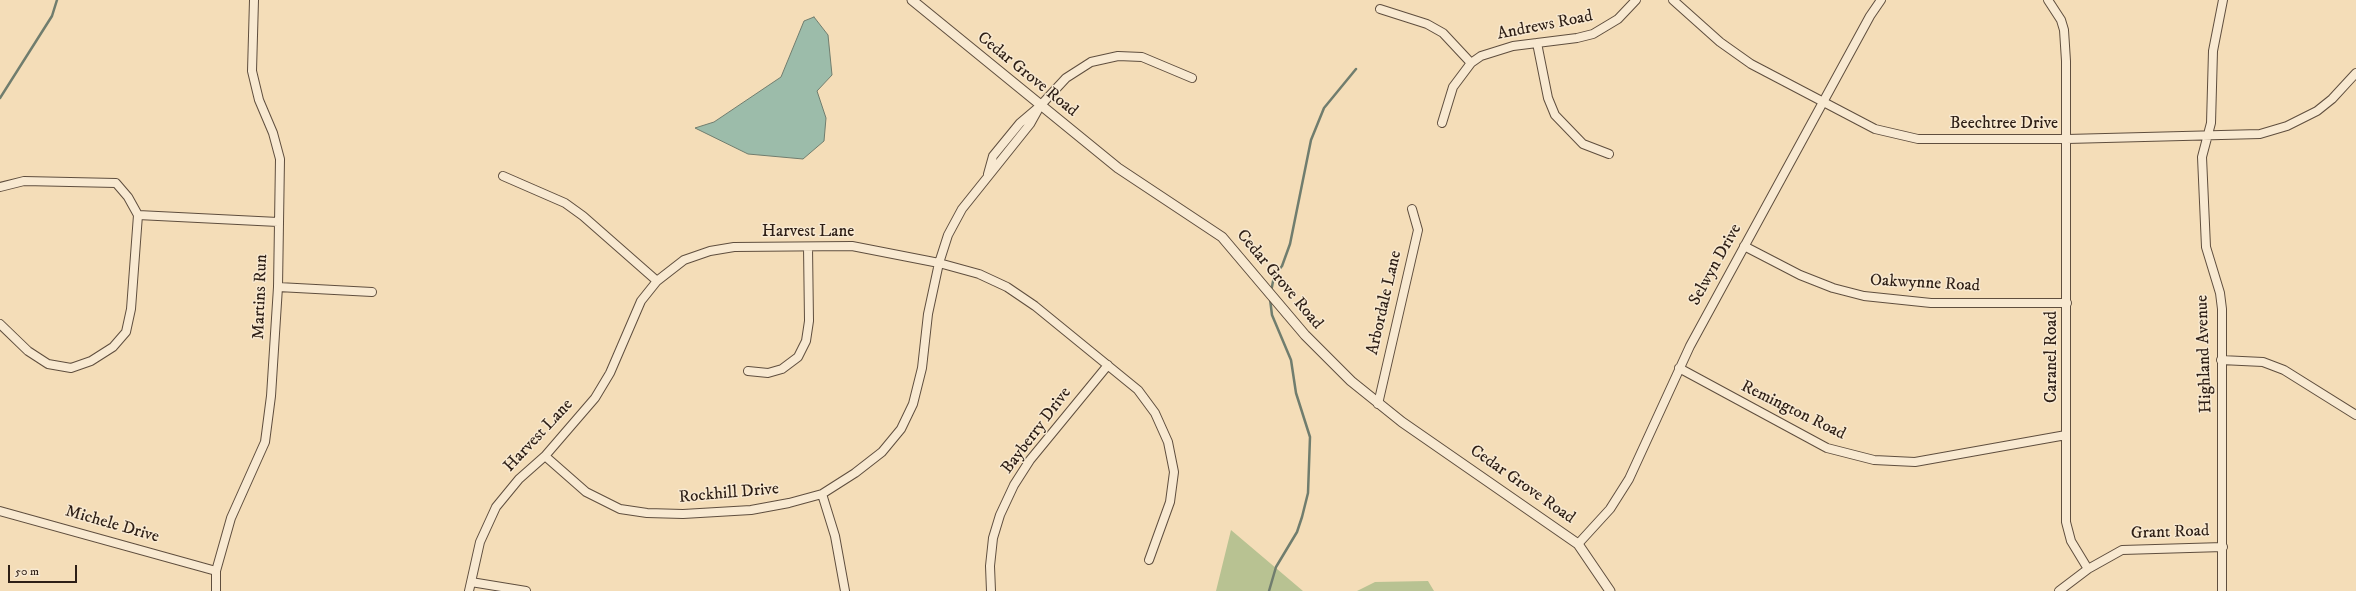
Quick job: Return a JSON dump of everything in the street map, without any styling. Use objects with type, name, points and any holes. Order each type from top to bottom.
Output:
[{"type":"street","name":"Martins Run","points":[[216,591],[216,571],[231,518],[265,442],[278,287],[280,159],[273,134],[259,100],[252,71],[254,0]]},
{"type":"street","name":"Cedar Grove Road","points":[[912,0],[1040,106],[1118,168],[1222,237],[1325,357],[1378,404],[1578,544],[1610,591]]},
{"type":"street","name":"Andrews Road","points":[[1442,123],[1453,87],[1471,63],[1496,50],[1593,34],[1618,19],[1636,0]]},
{"type":"street","name":"Beechtree Drive","points":[[1673,0],[1735,53],[1875,129],[1918,139],[2207,137],[2260,134],[2287,126],[2317,111],[2332,99],[2356,73]]},
{"type":"street","name":"Selwyn Drive","points":[[1578,544],[1610,509],[1629,479],[1679,368],[1822,101],[1870,16],[1881,0]]},
{"type":"street","points":[[2048,0],[2061,20],[2064,30],[2067,139]]},
{"type":"street","name":"Highland Avenue","points":[[2222,591],[2220,293],[2206,247],[2202,157],[2211,123],[2213,51],[2223,0]]},
{"type":"street","points":[[1380,9],[1427,24],[1443,33],[1471,63]]},
{"type":"street","points":[[1537,43],[1548,98],[1555,114],[1583,144],[1609,154]]},
{"type":"street","name":"Rockhill Drive","points":[[545,456],[586,492],[620,509],[647,513],[683,514],[751,510],[822,494],[855,473],[882,452],[901,429],[913,404],[922,368],[928,314],[939,263],[948,235],[962,209],[987,176],[993,156],[1020,123],[1040,106],[1066,78],[1078,69],[1104,58],[1118,56],[1142,57],[1192,78]]},
{"type":"street","name":"Caranel Road","points":[[2067,139],[2066,522],[2071,541],[2088,569]]},
{"type":"street","points":[[503,176],[565,203],[583,216],[657,281]]},
{"type":"street","points":[[0,187],[24,181],[116,183],[128,197],[138,215],[131,309],[126,332],[113,347],[91,362],[71,368],[48,364],[28,350],[0,324]]},
{"type":"street","name":"Arbordale Lane","points":[[1378,404],[1418,230],[1412,209]]},
{"type":"street","points":[[138,215],[278,222]]},
{"type":"street","name":"Harvest Lane","points":[[468,591],[480,542],[496,507],[519,479],[545,456],[595,398],[610,373],[641,301],[657,281],[684,260],[710,251],[734,247],[852,246],[939,263],[979,274],[1007,287],[1035,306],[1138,390],[1155,413],[1168,442],[1174,472],[1170,502],[1149,560]]},
{"type":"street","name":"Oakwynne Road","points":[[1744,246],[1800,275],[1833,288],[1864,296],[1931,303],[2067,303]]},
{"type":"street","points":[[748,371],[768,373],[782,369],[798,357],[806,341],[809,321],[808,247]]},
{"type":"street","points":[[278,287],[372,292]]},
{"type":"street","points":[[2221,360],[2263,362],[2284,370],[2356,415]]},
{"type":"street","name":"Bayberry Drive","points":[[991,591],[990,566],[993,538],[1000,515],[1014,485],[1030,460],[1108,365]]},
{"type":"street","name":"Remington Road","points":[[1679,368],[1827,448],[1874,460],[1915,462],[2066,435]]},
{"type":"street","points":[[822,494],[834,536],[845,591]]},
{"type":"street","name":"Michele Drive","points":[[0,510],[216,571]]},
{"type":"street","name":"Grant Road","points":[[2059,591],[2088,569],[2122,550],[2222,547]]},
{"type":"street","points":[[471,582],[526,591]]},
{"type":"green space","points":[[1231,530],[1303,591],[1216,591]]},
{"type":"green space","points":[[1428,581],[1434,591],[1357,591],[1375,582]]},
{"type":"shaded area","points":[[814,17],[828,35],[832,75],[817,91],[826,118],[824,141],[803,159],[748,154],[695,128],[714,122],[781,77],[804,21]]},
{"type":"waterway","points":[[0,98],[52,16],[57,0]]},
{"type":"waterway","points":[[1271,292],[1274,276],[1282,266],[1290,244],[1311,140],[1324,108],[1356,69]]},
{"type":"waterway","points":[[1269,591],[1276,567],[1297,532],[1302,517],[1308,493],[1310,437],[1296,393],[1291,360],[1272,315],[1270,299]]}]
